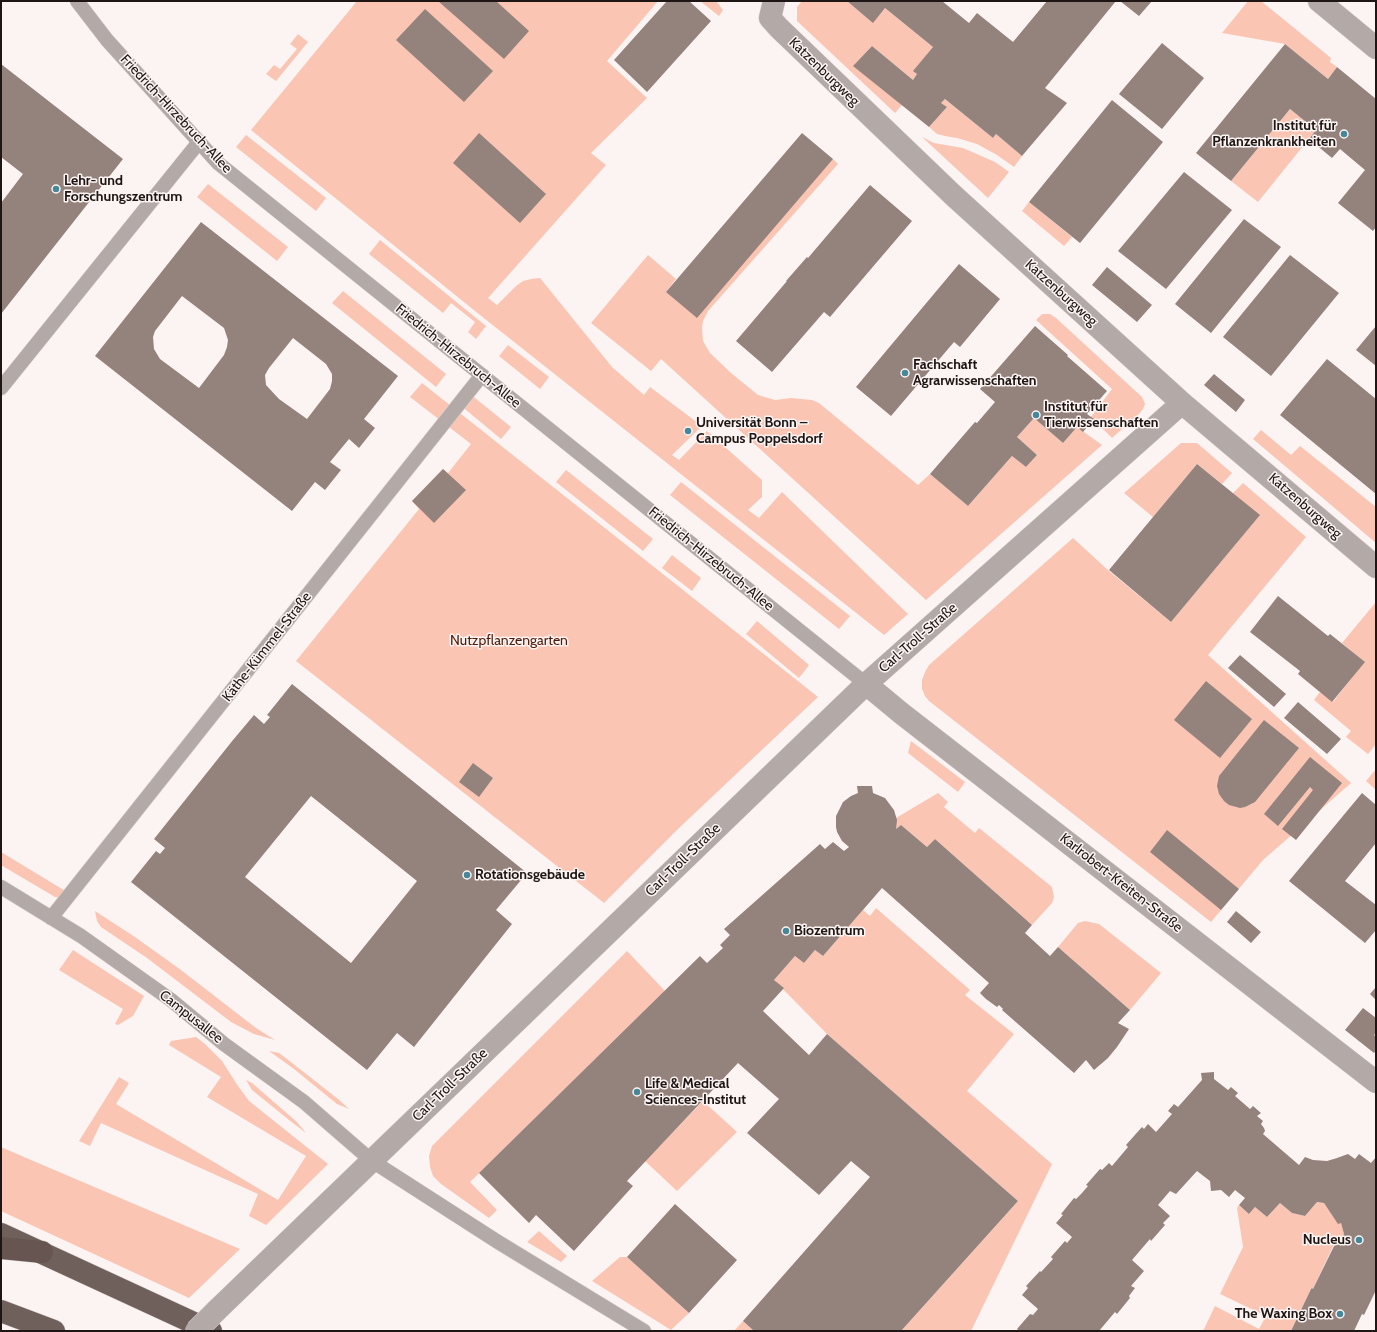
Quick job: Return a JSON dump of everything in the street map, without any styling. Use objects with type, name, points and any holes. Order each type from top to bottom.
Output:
[{"type":"highway","points":[[1,1234],[211,1331]]},
{"type":"highway","points":[[1,1248],[42,1252]]},
{"type":"highway","points":[[1,1311],[54,1331]]},
{"type":"street","name":"Katzenburgweg","points":[[774,1],[770,18],[789,39],[960,201],[1182,403],[1376,567]]},
{"type":"street","points":[[1319,1],[1376,48]]},
{"type":"street","name":"Carl-Troll-Straße","points":[[196,1331],[866,684],[1182,403]]},
{"type":"street","name":"Karlrobert-Kreiten-Straße","points":[[866,684],[901,713],[1376,1082]]},
{"type":"lane","name":"Friedrich-Hirzebruch-Allee","points":[[77,1],[108,40],[222,166],[866,684]]},
{"type":"lane","points":[[1,388],[199,142]]},
{"type":"lane","name":"Käthe-Kümmel-Straße","points":[[51,918],[482,375]]},
{"type":"lane","name":"Campusallee","points":[[1,887],[93,944],[171,1000],[224,1044],[304,1102],[372,1160],[498,1242],[644,1331]]},
{"type":"green space","points":[[357,1],[658,1],[607,61],[647,98],[591,153],[606,165],[488,298],[497,305],[523,281],[540,278],[612,367],[644,395],[650,387],[702,426],[672,455],[679,460],[707,431],[762,480],[762,497],[748,510],[759,518],[782,492],[908,614],[884,635],[475,311],[251,130]]},
{"type":"green space","points":[[700,1],[716,1],[723,10],[719,16]]},
{"type":"green space","points":[[802,1],[847,1],[873,22],[885,8],[933,47],[914,71],[917,74],[913,80],[872,46],[854,65],[902,105],[895,113],[797,21],[797,7]]},
{"type":"green space","points":[[1248,1],[1261,1],[1331,58],[1330,62],[1337,67],[1328,79],[1285,44],[1222,33]]},
{"type":"green space","points":[[298,34],[308,42],[276,81],[266,74],[274,65],[280,69],[297,49],[290,44]]},
{"type":"green space","points":[[945,99],[993,138],[996,134],[1022,156],[1014,167],[997,155],[977,144],[937,134],[929,127],[947,107],[941,103]]},
{"type":"green space","points":[[1290,109],[1316,130],[1258,202],[1231,181]]},
{"type":"green space","points":[[246,135],[326,198],[316,211],[236,147]]},
{"type":"green space","points":[[922,137],[934,143],[963,148],[995,162],[1009,172],[988,198]]},
{"type":"green space","points":[[833,159],[838,164],[708,311],[703,321],[702,328],[703,341],[710,353],[731,373],[758,395],[775,400],[791,398],[812,400],[819,403],[918,485],[930,474],[968,506],[1012,456],[1026,467],[1037,455],[1017,437],[1034,418],[1063,443],[1077,427],[1102,445],[926,600],[661,359],[651,371],[591,323],[648,255],[676,279],[666,292]]},
{"type":"green space","points":[[208,184],[288,247],[277,261],[197,197]]},
{"type":"green space","points":[[1029,202],[1072,237],[1064,246],[1022,211]]},
{"type":"green space","points":[[380,240],[486,326],[476,339],[468,332],[475,322],[451,303],[443,313],[369,254]]},
{"type":"green space","points":[[343,291],[446,374],[436,387],[332,303]]},
{"type":"green space","points":[[1042,314],[1050,314],[1056,318],[1142,397],[1145,404],[1143,409],[1112,438],[1091,417],[1112,389],[1036,320]]},
{"type":"green space","points":[[508,345],[549,377],[540,389],[499,356]]},
{"type":"green space","name":"Nutzpflanzengarten","points":[[422,383],[818,697],[679,828],[604,903],[296,661],[419,509],[412,501],[443,469],[448,473],[471,444],[410,397]]},
{"type":"green space","points":[[470,394],[511,427],[501,439],[460,405]]},
{"type":"green space","points":[[1261,430],[1291,455],[1300,446],[1376,507],[1376,543],[1253,439]]},
{"type":"green space","points":[[1181,443],[1197,443],[1232,473],[1222,484],[1197,464],[1153,517],[1124,493]]},
{"type":"green space","points":[[566,470],[653,539],[643,551],[556,482]]},
{"type":"green space","points":[[681,482],[850,616],[839,629],[670,495]]},
{"type":"green space","points":[[1243,483],[1306,537],[1208,655],[1351,783],[1263,860],[1211,922],[929,701],[922,689],[922,680],[929,665],[1073,538],[1109,571],[1171,622],[1259,516],[1233,493]]},
{"type":"green space","points":[[672,555],[701,578],[692,591],[662,568]]},
{"type":"green space","points":[[1376,602],[1376,744],[1368,754],[1346,737],[1351,731],[1314,700],[1320,692],[1333,702],[1364,662],[1342,643]]},
{"type":"green space","points":[[757,621],[809,665],[799,678],[746,634]]},
{"type":"green space","points":[[911,741],[965,782],[958,792],[908,753]]},
{"type":"green space","points":[[1376,769],[1376,790],[1366,781]]},
{"type":"green space","points":[[938,793],[948,802],[944,807],[975,833],[979,828],[1052,887],[1054,897],[1052,903],[1032,925],[935,839],[927,847],[901,825],[896,829],[896,818]]},
{"type":"green space","points":[[1,852],[72,895],[61,898],[55,897],[1,865]]},
{"type":"green space","points":[[876,908],[970,990],[965,995],[1014,1034],[967,1091],[1052,1164],[971,1331],[901,1331],[1018,1201],[827,1034],[774,980],[795,956],[804,963],[815,950],[823,956],[863,910],[870,916]]},
{"type":"green space","points":[[95,911],[135,937],[181,970],[256,1028],[275,1040],[254,1034],[231,1022],[147,958],[101,927],[97,921]]},
{"type":"green space","points":[[1085,921],[1099,924],[1161,973],[1130,1010],[1058,947],[1078,923]]},
{"type":"green space","points":[[73,950],[144,996],[133,1016],[118,1025],[115,1024],[123,1009],[59,970]]},
{"type":"green space","points":[[627,951],[665,991],[470,1182],[497,1210],[489,1218],[441,1184],[433,1176],[429,1156],[432,1146]]},
{"type":"green space","points":[[196,1037],[222,1061],[249,1101],[328,1164],[266,1225],[249,1216],[258,1194],[101,1123],[90,1146],[79,1141],[119,1077],[129,1083],[116,1104],[278,1200],[306,1156],[207,1097],[221,1077],[169,1045],[171,1041]]},
{"type":"green space","points":[[269,1051],[279,1053],[349,1109],[337,1104]]},
{"type":"green space","points":[[246,1080],[252,1083],[297,1122],[306,1133],[252,1090]]},
{"type":"green space","points":[[703,1101],[737,1132],[677,1191],[645,1161]]},
{"type":"green space","points":[[1,1147],[240,1249],[189,1298],[1,1211]]},
{"type":"green space","points":[[1317,1202],[1324,1203],[1338,1223],[1341,1223],[1344,1234],[1339,1243],[1335,1242],[1291,1331],[1203,1331],[1215,1306],[1259,1329],[1266,1316],[1220,1294],[1243,1247],[1237,1208],[1239,1205],[1249,1214],[1255,1207],[1267,1217],[1280,1203],[1292,1213],[1305,1216]]},
{"type":"green space","points":[[539,1231],[567,1256],[561,1262],[527,1242]]},
{"type":"green space","points":[[620,1257],[627,1257],[689,1313],[671,1330],[592,1281]]},
{"type":"green space","points":[[743,1321],[754,1331],[734,1331]]},
{"type":"building","points":[[438,1],[496,1],[529,31],[504,59]]},
{"type":"building","points":[[667,1],[689,1],[711,21],[647,92],[614,60]]},
{"type":"building","points":[[847,1],[942,1],[969,23],[977,13],[1013,42],[1047,1],[1116,1],[1045,88],[1067,103],[1022,156],[996,134],[993,138],[945,99],[941,103],[947,107],[929,127],[853,66],[872,46],[913,80],[917,74],[913,71],[933,47],[885,8],[873,23]]},
{"type":"building","points":[[1120,1],[1152,1],[1139,16]]},
{"type":"building","points":[[425,9],[493,71],[464,102],[396,40]]},
{"type":"building","points":[[1162,43],[1204,78],[1162,129],[1119,94]]},
{"type":"building","name":"Institut für Pflanzenkrankheiten","points":[[1285,44],[1328,79],[1337,67],[1376,99],[1376,227],[1373,231],[1338,203],[1365,170],[1340,149],[1332,158],[1309,139],[1316,130],[1290,109],[1231,181],[1196,153]]},
{"type":"building","name":"Lehr- und Forschungszentrum","points":[[1,64],[123,159],[1,314],[1,203],[23,174],[1,157]]},
{"type":"building","points":[[1112,100],[1163,142],[1080,243],[1029,202]]},
{"type":"building","points":[[479,133],[546,194],[520,223],[453,163]]},
{"type":"building","points":[[802,133],[833,159],[697,318],[666,292]]},
{"type":"building","points":[[1184,172],[1232,210],[1166,289],[1118,251]]},
{"type":"building","points":[[870,185],[912,221],[830,317],[824,312],[772,372],[736,341]]},
{"type":"building","points":[[1244,219],[1281,247],[1211,333],[1175,304]]},
{"type":"building","points":[[201,222],[398,376],[364,419],[375,428],[359,448],[349,439],[330,462],[341,470],[325,490],[315,482],[292,511],[95,356]],"holes":[[[182,296],[224,328],[228,340],[224,355],[199,388],[160,359],[154,349],[153,337],[155,331]],[[293,338],[326,364],[332,374],[330,389],[307,419],[279,399],[266,385],[265,375],[269,368]]]},
{"type":"building","points":[[1290,255],[1339,293],[1271,376],[1223,337]]},
{"type":"building","points":[[959,264],[1000,299],[960,347],[954,342],[891,416],[856,387]]},
{"type":"building","points":[[1107,267],[1152,305],[1137,322],[1092,285]]},
{"type":"building","name":"Institut für Tierwissenschaften","points":[[1035,326],[1107,391],[1087,414],[1094,419],[1083,432],[1077,427],[1063,443],[1034,418],[1017,437],[1037,455],[1026,467],[1012,456],[968,506],[930,474],[975,422],[977,423],[995,402],[980,389]]},
{"type":"building","points":[[1376,326],[1376,366],[1356,350]]},
{"type":"building","points":[[1327,359],[1376,399],[1376,494],[1280,415]]},
{"type":"building","points":[[1214,374],[1245,400],[1236,412],[1204,385]]},
{"type":"building","points":[[1197,464],[1260,515],[1171,622],[1109,570]]},
{"type":"building","points":[[443,469],[466,490],[434,523],[412,501]]},
{"type":"building","points":[[1278,596],[1328,636],[1330,634],[1365,662],[1332,702],[1298,674],[1300,671],[1250,632]]},
{"type":"building","points":[[1240,655],[1286,694],[1274,707],[1228,668]]},
{"type":"building","points":[[1206,681],[1252,719],[1220,758],[1174,720]]},
{"type":"building","name":"Rotationsgebäude","points":[[292,684],[527,873],[496,910],[512,924],[414,1047],[397,1033],[367,1070],[131,882],[156,851],[160,854],[165,848],[154,839],[233,740],[254,715],[264,724],[270,717],[267,715]],"holes":[[[311,796],[417,881],[351,963],[245,877]]]},
{"type":"building","points":[[1298,702],[1341,739],[1327,754],[1284,718]]},
{"type":"building","points":[[1264,720],[1299,748],[1255,802],[1240,808],[1229,805],[1219,794],[1217,786],[1219,776]]},
{"type":"building","points":[[1310,757],[1342,783],[1296,840],[1282,829],[1313,790],[1310,787],[1278,826],[1264,814]]},
{"type":"building","points":[[473,763],[493,778],[479,797],[459,782]]},
{"type":"building","points":[[857,786],[872,786],[873,793],[885,798],[894,810],[897,820],[896,829],[901,825],[927,847],[935,839],[1032,925],[1025,933],[1050,956],[1058,947],[1130,1010],[1118,1023],[1129,1029],[1108,1058],[1094,1070],[1086,1060],[1074,1073],[1002,1010],[1003,1009],[999,1005],[997,1007],[986,999],[980,993],[989,983],[882,888],[823,956],[815,950],[804,963],[795,956],[774,980],[784,988],[763,1011],[809,1055],[827,1034],[1018,1201],[901,1331],[754,1331],[743,1321],[870,1177],[851,1161],[819,1195],[747,1133],[779,1099],[738,1063],[627,1181],[633,1186],[574,1251],[536,1215],[529,1223],[479,1173],[700,956],[707,963],[723,948],[720,945],[730,935],[724,929],[820,844],[825,849],[833,842],[844,851],[849,847],[842,841],[837,832],[836,816],[843,802],[858,793]]},
{"type":"building","points":[[1362,793],[1376,805],[1376,843],[1345,881],[1376,905],[1376,930],[1365,943],[1289,881]]},
{"type":"building","points":[[1167,830],[1239,889],[1221,910],[1150,852]]},
{"type":"building","points":[[1236,911],[1261,932],[1251,943],[1227,922]]},
{"type":"building","points":[[1376,987],[1376,1000],[1370,994]]},
{"type":"building","points":[[1363,1008],[1376,1018],[1376,1033],[1374,1035],[1376,1037],[1376,1050],[1374,1053],[1345,1030]]},
{"type":"building","points":[[1214,1072],[1214,1079],[1228,1090],[1231,1087],[1238,1093],[1235,1096],[1250,1109],[1253,1106],[1261,1113],[1257,1116],[1263,1121],[1261,1124],[1265,1131],[1263,1134],[1299,1165],[1305,1157],[1313,1160],[1327,1161],[1348,1154],[1355,1159],[1359,1154],[1371,1163],[1376,1157],[1376,1290],[1364,1315],[1362,1314],[1354,1331],[1291,1331],[1336,1242],[1339,1243],[1344,1234],[1341,1223],[1338,1224],[1324,1203],[1317,1202],[1305,1216],[1292,1213],[1280,1203],[1267,1217],[1255,1207],[1249,1214],[1239,1205],[1245,1198],[1235,1190],[1229,1197],[1221,1190],[1211,1191],[1210,1181],[1197,1171],[1176,1194],[1170,1191],[1158,1205],[1170,1216],[1163,1223],[1165,1225],[1151,1241],[1150,1239],[1132,1260],[1144,1271],[1131,1286],[1135,1288],[1129,1296],[1130,1298],[1117,1314],[1115,1312],[1099,1331],[1019,1331],[1017,1329],[1030,1314],[1033,1315],[1038,1309],[1022,1295],[1028,1288],[1026,1286],[1053,1259],[1051,1257],[1065,1241],[1067,1243],[1072,1237],[1056,1223],[1063,1215],[1061,1214],[1074,1198],[1076,1199],[1082,1193],[1088,1186],[1086,1185],[1100,1169],[1102,1170],[1109,1163],[1112,1166],[1128,1147],[1126,1145],[1142,1127],[1144,1129],[1148,1124],[1156,1132],[1172,1114],[1168,1111],[1174,1104],[1178,1107],[1202,1080],[1201,1073]]},
{"type":"building","points":[[675,1204],[737,1260],[689,1313],[627,1257]]},
{"type":"place","name":"Institut für Pflanzenkrankheiten","points":[[1344,134]]},
{"type":"place","name":"Lehr- und Forschungszentrum","points":[[56,189]]},
{"type":"place","name":"Fachschaft Agrarwissenschaften","points":[[905,373]]},
{"type":"place","name":"Institut für Tierwissenschaften","points":[[1036,415]]},
{"type":"place","name":"Universität Bonn – Campus Poppelsdorf","points":[[688,431]]},
{"type":"place","name":"Rotationsgebäude","points":[[467,875]]},
{"type":"place","name":"Biozentrum","points":[[786,931]]},
{"type":"place","name":"Life & Medical Sciences-Institut","points":[[637,1092]]},
{"type":"place","name":"Nucleus","points":[[1359,1240]]},
{"type":"place","name":"The Waxing Box","points":[[1340,1314]]}]
